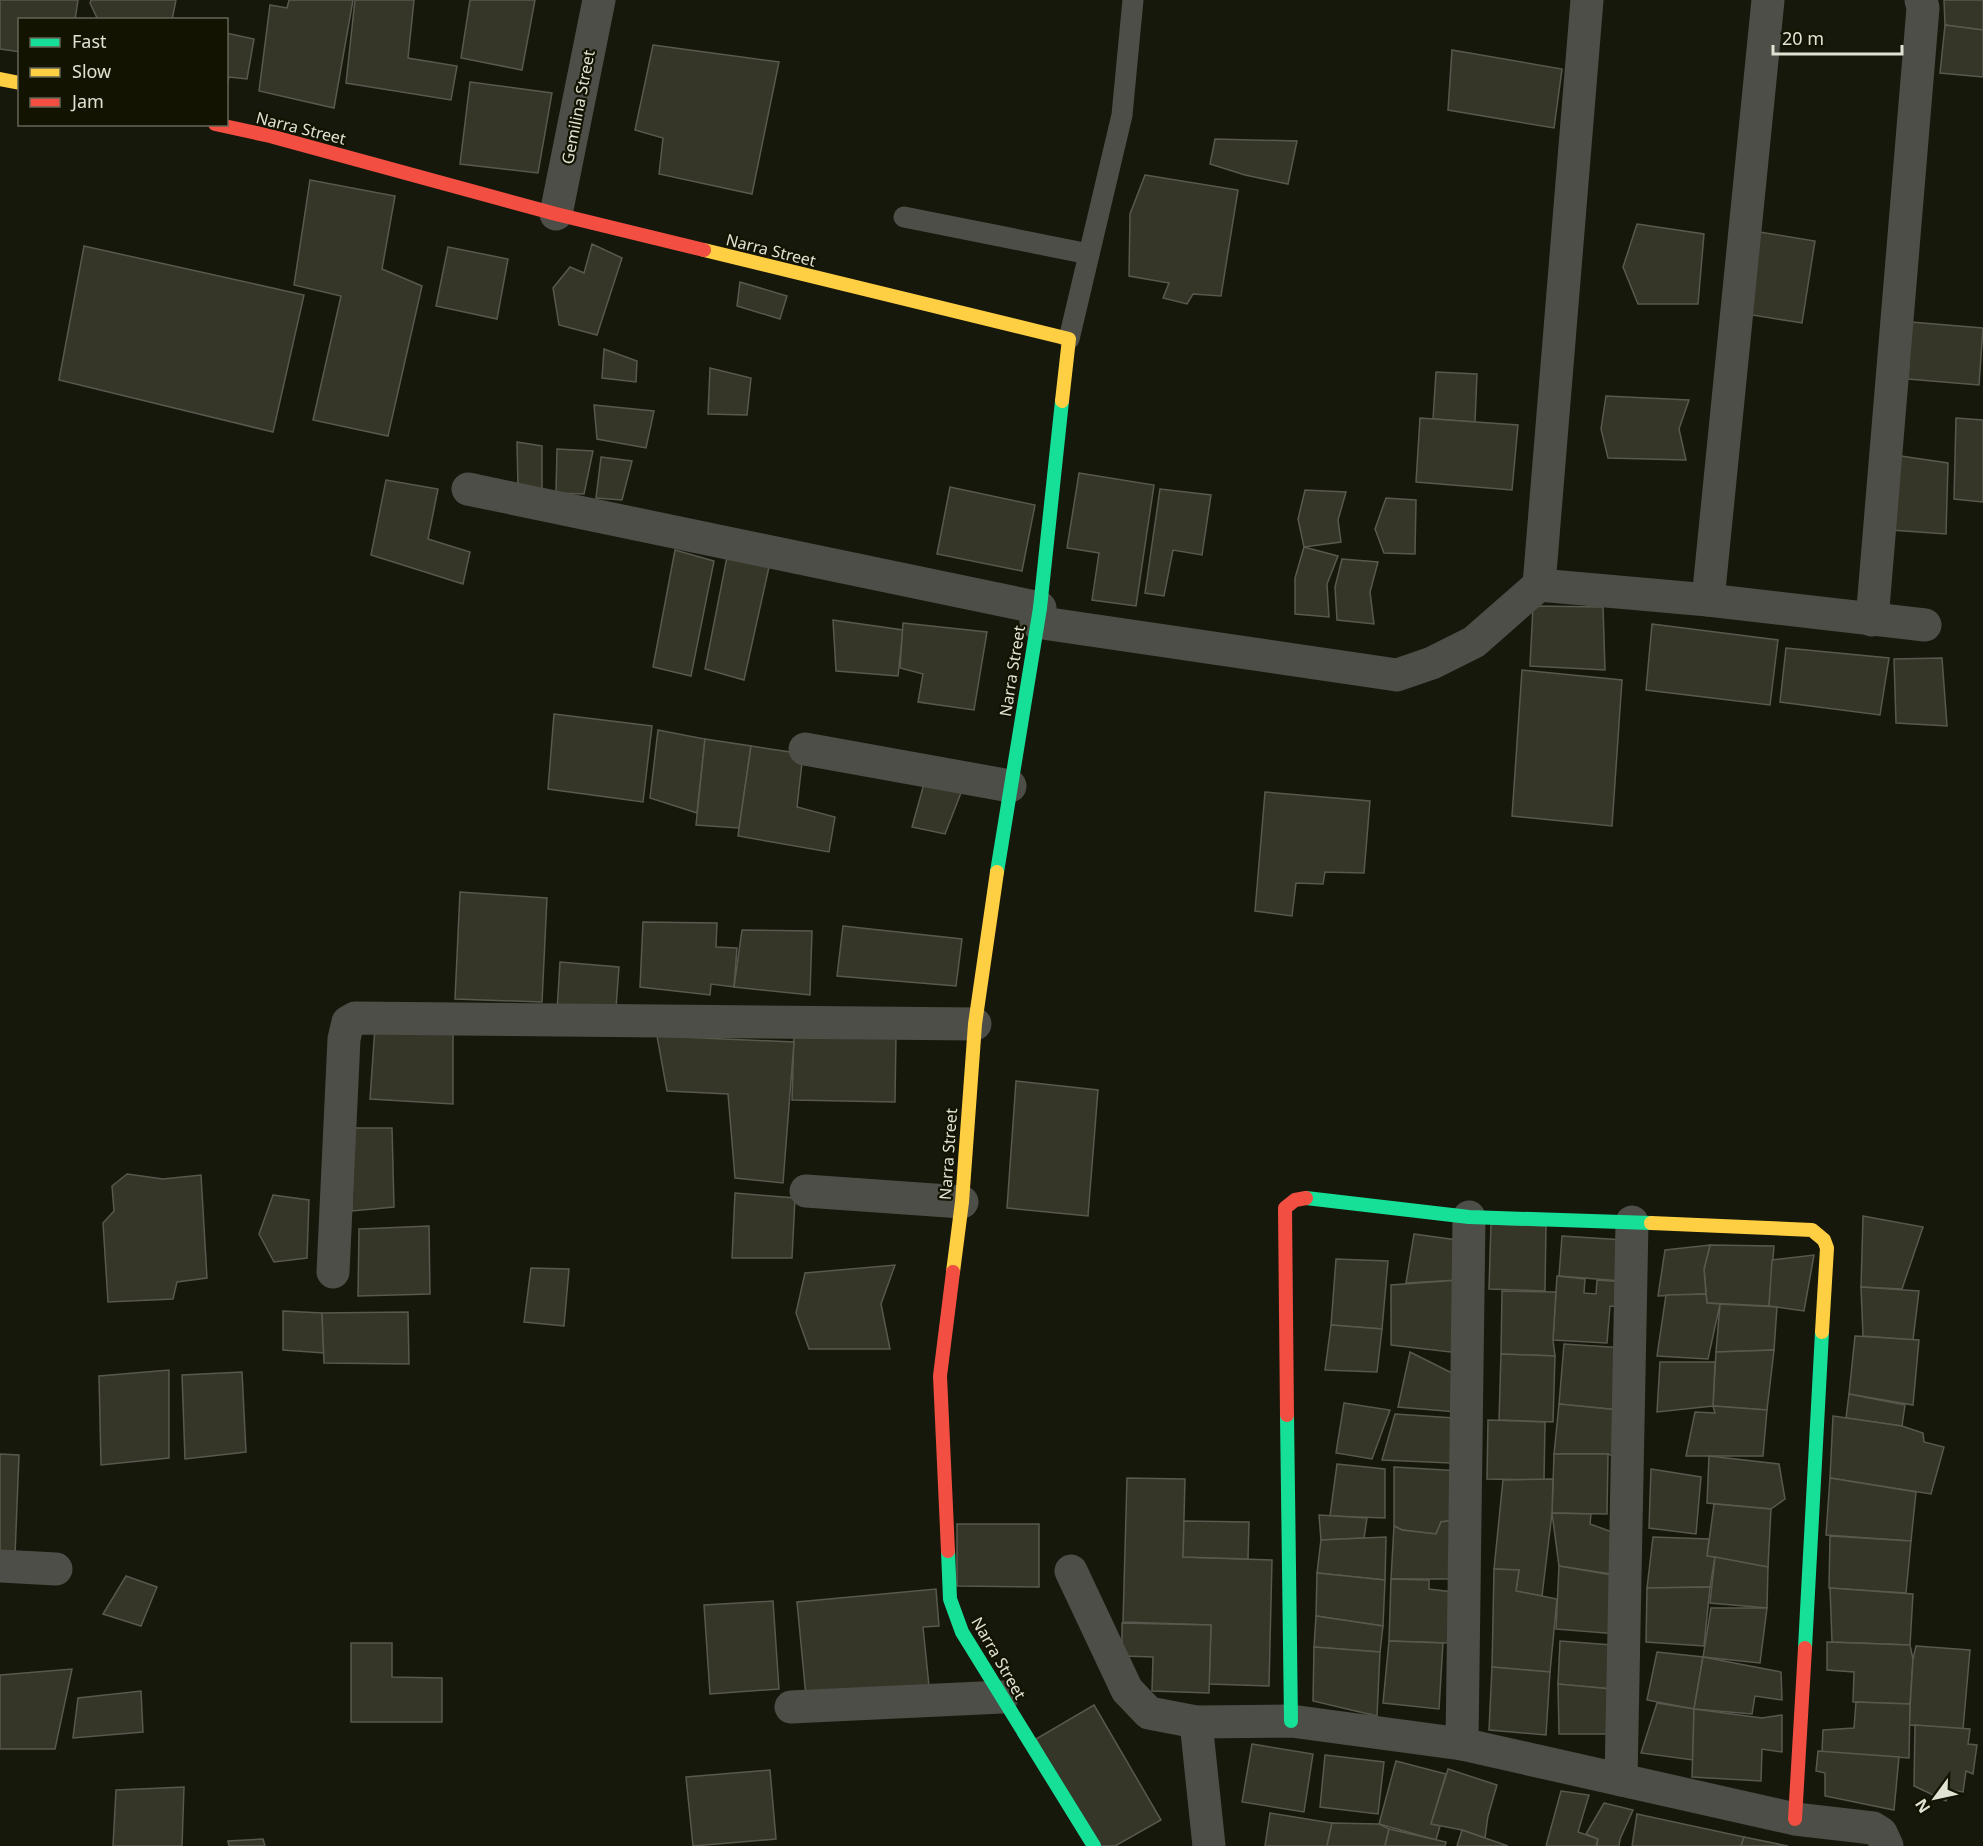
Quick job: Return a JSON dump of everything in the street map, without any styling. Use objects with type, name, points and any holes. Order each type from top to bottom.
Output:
[{"type":"street","name":"Gemilina Street","points":[[556,214],[599,0]]},
{"type":"street","points":[[468,489],[1038,615],[1397,675],[1432,663],[1474,642],[1539,585],[1587,0]]},
{"type":"street","points":[[1708,600],[1768,0]]},
{"type":"street","points":[[1872,620],[1923,8],[1921,0]]},
{"type":"street","points":[[0,79],[18,83]]},
{"type":"street","name":"Narra Street","points":[[224,126],[270,136],[556,214],[1069,339],[1038,615],[975,1024],[962,1203],[940,1376],[950,1599],[962,1632],[1094,1846]]},
{"type":"street","points":[[1539,585],[1708,600],[1925,625]]},
{"type":"street","points":[[805,749],[1010,786]]},
{"type":"street","points":[[333,1272],[344,1039],[348,1022],[356,1018],[975,1024]]},
{"type":"street","points":[[806,1191],[962,1203]]},
{"type":"street","points":[[1291,1721],[1285,1208],[1295,1199],[1303,1198],[1469,1217],[1812,1230],[1824,1240],[1827,1248],[1795,1819]]},
{"type":"street","points":[[1462,1744],[1469,1217]]},
{"type":"street","points":[[1621,1780],[1632,1222]]},
{"type":"street","points":[[0,1566],[56,1569]]},
{"type":"street","points":[[1071,1571],[1127,1690],[1149,1713],[1196,1722],[1291,1721],[1462,1744],[1795,1819],[1873,1828],[1881,1833],[1887,1846]]},
{"type":"street","points":[[791,1707],[1002,1697]]},
{"type":"street","points":[[1196,1722],[1209,1846]]},
{"type":"lane","points":[[1069,339],[1122,115],[1133,0]]},
{"type":"lane","points":[[904,217],[1089,254]]},
{"type":"building","points":[[0,0],[78,0],[75,18],[18,18],[18,52],[0,49]]},
{"type":"building","points":[[91,0],[176,0],[172,18],[97,18],[90,3]]},
{"type":"building","points":[[289,0],[353,0],[334,108],[259,91],[270,5],[287,8]]},
{"type":"building","points":[[355,0],[414,0],[408,58],[457,66],[451,100],[346,83]]},
{"type":"building","points":[[470,0],[535,0],[522,70],[461,58]]},
{"type":"building","points":[[1944,0],[1983,0],[1983,30],[1945,25]]},
{"type":"building","points":[[1945,25],[1983,30],[1983,77],[1940,73]]},
{"type":"building","points":[[228,33],[254,39],[247,79],[229,77],[228,81]]},
{"type":"building","points":[[653,45],[779,62],[752,194],[659,174],[663,138],[635,130]]},
{"type":"building","points":[[1452,50],[1562,69],[1554,128],[1448,110]]},
{"type":"building","points":[[470,82],[552,93],[538,173],[460,164]]},
{"type":"building","points":[[1215,139],[1297,141],[1288,184],[1245,175],[1210,164]]},
{"type":"building","points":[[1145,175],[1238,190],[1221,296],[1193,294],[1187,304],[1163,298],[1169,283],[1129,276],[1130,214]]},
{"type":"building","points":[[310,180],[395,196],[382,269],[422,286],[388,436],[313,420],[341,296],[294,285]]},
{"type":"building","points":[[1637,224],[1704,234],[1698,304],[1638,304],[1623,267]]},
{"type":"building","points":[[1753,231],[1815,241],[1802,323],[1740,313]]},
{"type":"building","points":[[592,244],[622,258],[597,335],[559,325],[553,288],[570,267],[584,273]]},
{"type":"building","points":[[84,246],[304,295],[273,432],[59,380]]},
{"type":"building","points":[[448,247],[508,259],[497,319],[436,306]]},
{"type":"building","points":[[740,282],[787,296],[780,319],[737,306]]},
{"type":"building","points":[[1911,322],[1983,328],[1979,385],[1908,379]]},
{"type":"building","points":[[604,349],[637,361],[636,382],[602,378]]},
{"type":"building","points":[[710,368],[751,378],[747,415],[708,414]]},
{"type":"building","points":[[1436,372],[1477,374],[1475,422],[1433,419]]},
{"type":"building","points":[[1606,396],[1689,400],[1679,429],[1686,460],[1608,458],[1601,429]]},
{"type":"building","points":[[594,405],[654,411],[646,448],[597,439]]},
{"type":"building","points":[[1420,418],[1518,425],[1512,490],[1416,482]]},
{"type":"building","points":[[1956,418],[1983,420],[1983,502],[1954,499]]},
{"type":"building","points":[[517,442],[542,446],[542,491],[518,488]]},
{"type":"building","points":[[557,449],[593,451],[584,494],[556,493]]},
{"type":"building","points":[[1894,455],[1948,463],[1946,534],[1891,530]]},
{"type":"building","points":[[601,457],[632,461],[622,500],[596,498]]},
{"type":"building","points":[[1079,473],[1154,485],[1136,606],[1092,600],[1099,553],[1067,548]]},
{"type":"building","points":[[386,480],[438,489],[428,539],[470,552],[463,584],[371,555]]},
{"type":"building","points":[[950,487],[1035,505],[1022,571],[937,554]]},
{"type":"building","points":[[1160,489],[1211,495],[1202,555],[1173,550],[1164,596],[1145,593]]},
{"type":"building","points":[[1305,490],[1346,492],[1338,520],[1341,542],[1304,547],[1298,519]]},
{"type":"building","points":[[1386,498],[1416,500],[1415,554],[1384,553],[1375,529]]},
{"type":"building","points":[[1304,547],[1338,556],[1327,584],[1329,617],[1295,614],[1295,578]]},
{"type":"building","points":[[675,550],[714,561],[691,676],[653,667]]},
{"type":"building","points":[[727,557],[769,567],[744,680],[705,669]]},
{"type":"building","points":[[1342,559],[1378,562],[1370,592],[1374,624],[1337,620],[1335,587]]},
{"type":"building","points":[[1533,606],[1603,607],[1605,670],[1530,666]]},
{"type":"building","points":[[833,620],[903,630],[898,676],[836,671]]},
{"type":"building","points":[[903,623],[987,632],[974,710],[918,702],[923,674],[900,668]]},
{"type":"building","points":[[1652,624],[1778,640],[1770,705],[1646,690]]},
{"type":"building","points":[[1786,648],[1889,658],[1880,715],[1780,702]]},
{"type":"building","points":[[1942,658],[1947,726],[1896,723],[1894,659]]},
{"type":"building","points":[[1522,670],[1622,680],[1612,826],[1512,816]]},
{"type":"building","points":[[554,714],[652,726],[643,802],[548,789]]},
{"type":"building","points":[[658,730],[705,739],[697,813],[650,798]]},
{"type":"building","points":[[705,739],[751,746],[739,828],[696,825]]},
{"type":"building","points":[[751,746],[803,754],[797,807],[835,817],[829,852],[738,836]]},
{"type":"building","points":[[925,780],[964,785],[945,834],[912,827]]},
{"type":"building","points":[[1265,792],[1370,801],[1364,873],[1325,872],[1323,884],[1296,883],[1292,916],[1255,911]]},
{"type":"building","points":[[460,892],[547,898],[542,1002],[455,999]]},
{"type":"building","points":[[643,922],[717,923],[716,947],[737,948],[734,987],[711,984],[710,995],[640,987]]},
{"type":"building","points":[[843,926],[962,939],[956,986],[837,976]]},
{"type":"building","points":[[742,930],[812,931],[810,995],[734,987]]},
{"type":"building","points":[[560,962],[619,967],[616,1008],[557,1011]]},
{"type":"building","points":[[375,1027],[453,1028],[453,1104],[370,1099]]},
{"type":"building","points":[[794,1034],[896,1034],[895,1102],[792,1100]]},
{"type":"building","points":[[657,1036],[794,1042],[783,1183],[735,1178],[728,1094],[667,1091]]},
{"type":"building","points":[[1016,1081],[1098,1090],[1088,1216],[1007,1208]]},
{"type":"building","points":[[351,1128],[392,1128],[394,1207],[352,1211]]},
{"type":"building","points":[[127,1174],[163,1179],[201,1175],[207,1278],[177,1282],[173,1299],[108,1302],[103,1223],[114,1211],[112,1186]]},
{"type":"building","points":[[735,1193],[795,1198],[792,1258],[732,1258]]},
{"type":"building","points":[[273,1195],[309,1200],[307,1258],[274,1262],[259,1234]]},
{"type":"building","points":[[1863,1216],[1923,1227],[1902,1289],[1861,1287]]},
{"type":"building","points":[[1491,1224],[1546,1226],[1545,1291],[1489,1289]]},
{"type":"building","points":[[429,1226],[430,1294],[358,1296],[359,1229]]},
{"type":"building","points":[[1414,1234],[1457,1240],[1459,1280],[1406,1283]]},
{"type":"building","points":[[1562,1236],[1624,1240],[1621,1281],[1559,1276]]},
{"type":"building","points":[[1710,1245],[1774,1246],[1769,1306],[1707,1303],[1704,1269]]},
{"type":"building","points":[[1710,1245],[1704,1269],[1706,1294],[1658,1296],[1665,1250]]},
{"type":"building","points":[[1814,1255],[1804,1311],[1769,1306],[1772,1260]]},
{"type":"building","points":[[1336,1259],[1388,1261],[1382,1329],[1331,1325]]},
{"type":"building","points":[[895,1265],[881,1304],[890,1349],[809,1349],[796,1313],[805,1273]]},
{"type":"building","points":[[531,1268],[569,1269],[564,1326],[524,1322]]},
{"type":"building","points":[[1557,1276],[1585,1279],[1584,1293],[1596,1294],[1597,1280],[1625,1282],[1623,1307],[1610,1306],[1607,1343],[1553,1340]]},
{"type":"building","points":[[1459,1280],[1459,1353],[1391,1345],[1391,1285]]},
{"type":"building","points":[[1861,1287],[1919,1291],[1913,1340],[1863,1336]]},
{"type":"building","points":[[1502,1291],[1556,1292],[1553,1340],[1555,1356],[1501,1354]]},
{"type":"building","points":[[1706,1294],[1707,1303],[1720,1304],[1708,1359],[1657,1356],[1666,1295]]},
{"type":"building","points":[[1720,1304],[1777,1307],[1774,1350],[1716,1352]]},
{"type":"building","points":[[283,1311],[322,1313],[324,1353],[283,1350]]},
{"type":"building","points":[[408,1312],[409,1364],[324,1363],[322,1313]]},
{"type":"building","points":[[1331,1325],[1382,1329],[1377,1372],[1325,1370]]},
{"type":"building","points":[[1855,1336],[1919,1340],[1913,1405],[1849,1394]]},
{"type":"building","points":[[1564,1344],[1624,1348],[1619,1410],[1559,1404]]},
{"type":"building","points":[[1774,1350],[1767,1410],[1713,1406],[1716,1352]]},
{"type":"building","points":[[1410,1352],[1458,1376],[1457,1412],[1398,1407]]},
{"type":"building","points":[[1501,1354],[1555,1356],[1553,1422],[1499,1420]]},
{"type":"building","points":[[1660,1362],[1715,1362],[1713,1406],[1657,1412]]},
{"type":"building","points":[[169,1370],[169,1458],[101,1465],[99,1376]]},
{"type":"building","points":[[242,1372],[246,1452],[185,1459],[182,1375]]},
{"type":"building","points":[[1849,1394],[1905,1405],[1902,1426],[1846,1418]]},
{"type":"building","points":[[1344,1403],[1390,1410],[1372,1459],[1336,1453]]},
{"type":"building","points":[[1559,1404],[1619,1410],[1615,1457],[1608,1454],[1554,1454]]},
{"type":"building","points":[[1713,1406],[1767,1410],[1763,1456],[1686,1456],[1695,1412],[1715,1413]]},
{"type":"building","points":[[1395,1414],[1454,1418],[1451,1463],[1382,1460]]},
{"type":"building","points":[[1833,1416],[1902,1426],[1923,1433],[1924,1442],[1944,1447],[1931,1494],[1830,1478]]},
{"type":"building","points":[[1488,1420],[1545,1422],[1544,1480],[1487,1479]]},
{"type":"building","points":[[0,1454],[19,1455],[15,1555],[0,1554]]},
{"type":"building","points":[[1554,1454],[1608,1454],[1607,1514],[1552,1513]]},
{"type":"building","points":[[1709,1456],[1779,1464],[1785,1499],[1771,1509],[1707,1503]]},
{"type":"building","points":[[1337,1464],[1385,1469],[1385,1518],[1330,1516]]},
{"type":"building","points":[[1394,1467],[1461,1471],[1461,1519],[1441,1522],[1436,1534],[1402,1530],[1394,1526]]},
{"type":"building","points":[[1651,1469],[1701,1477],[1696,1534],[1649,1528]]},
{"type":"building","points":[[1127,1478],[1185,1479],[1183,1557],[1272,1560],[1269,1686],[1209,1684],[1211,1625],[1123,1622]]},
{"type":"building","points":[[1830,1478],[1916,1492],[1911,1541],[1826,1535]]},
{"type":"building","points":[[1553,1479],[1552,1513],[1542,1596],[1516,1591],[1519,1570],[1494,1569],[1503,1480]]},
{"type":"building","points":[[1714,1504],[1771,1509],[1768,1567],[1707,1556]]},
{"type":"building","points":[[1552,1513],[1591,1514],[1590,1524],[1615,1533],[1611,1574],[1559,1566]]},
{"type":"building","points":[[1319,1515],[1367,1518],[1364,1538],[1321,1540]]},
{"type":"building","points":[[1461,1519],[1456,1579],[1391,1579],[1394,1526],[1402,1530],[1436,1534],[1441,1522]]},
{"type":"building","points":[[1184,1521],[1249,1522],[1248,1559],[1183,1557]]},
{"type":"building","points":[[957,1524],[1039,1524],[1039,1587],[957,1586]]},
{"type":"building","points":[[1830,1536],[1911,1541],[1906,1593],[1829,1588]]},
{"type":"building","points":[[1386,1537],[1385,1580],[1317,1573],[1321,1540]]},
{"type":"building","points":[[1653,1537],[1709,1539],[1707,1556],[1715,1557],[1710,1587],[1647,1588]]},
{"type":"building","points":[[1715,1557],[1768,1567],[1767,1608],[1710,1603]]},
{"type":"building","points":[[1559,1566],[1618,1576],[1618,1634],[1556,1629]]},
{"type":"building","points":[[1494,1569],[1519,1570],[1516,1591],[1557,1599],[1550,1672],[1492,1667]]},
{"type":"building","points":[[1317,1573],[1385,1580],[1383,1626],[1316,1616]]},
{"type":"building","points":[[126,1576],[157,1587],[141,1626],[103,1614]]},
{"type":"building","points":[[1391,1579],[1429,1580],[1429,1589],[1453,1592],[1449,1643],[1389,1641]]},
{"type":"building","points":[[1710,1587],[1704,1646],[1646,1642],[1647,1588]]},
{"type":"building","points":[[1830,1588],[1913,1594],[1910,1645],[1832,1642]]},
{"type":"building","points":[[936,1589],[939,1626],[923,1627],[929,1686],[806,1697],[797,1602]]},
{"type":"building","points":[[773,1601],[779,1689],[710,1694],[704,1605]]},
{"type":"building","points":[[1711,1608],[1767,1608],[1760,1663],[1703,1657]]},
{"type":"building","points":[[1316,1616],[1383,1626],[1380,1652],[1314,1647]]},
{"type":"building","points":[[1122,1623],[1211,1625],[1209,1693],[1152,1691],[1153,1657],[1122,1656]]},
{"type":"building","points":[[1389,1641],[1443,1643],[1439,1709],[1383,1703]]},
{"type":"building","points":[[1560,1641],[1612,1645],[1612,1689],[1558,1684]]},
{"type":"building","points":[[1827,1642],[1910,1645],[1913,1659],[1910,1704],[1853,1702],[1854,1672],[1827,1670]]},
{"type":"building","points":[[351,1643],[392,1643],[392,1677],[442,1678],[442,1722],[351,1722]]},
{"type":"building","points":[[1916,1646],[1970,1650],[1963,1729],[1909,1725],[1913,1659]]},
{"type":"building","points":[[1314,1647],[1380,1652],[1377,1716],[1313,1701]]},
{"type":"building","points":[[1657,1652],[1703,1657],[1694,1709],[1647,1700]]},
{"type":"building","points":[[1703,1657],[1781,1672],[1782,1700],[1755,1696],[1752,1714],[1694,1709]]},
{"type":"building","points":[[1492,1667],[1550,1672],[1546,1735],[1489,1730]]},
{"type":"building","points":[[72,1669],[55,1749],[0,1749],[0,1675]]},
{"type":"building","points":[[1558,1684],[1612,1689],[1608,1734],[1559,1734]]},
{"type":"building","points":[[141,1691],[143,1732],[73,1738],[78,1698]]},
{"type":"building","points":[[1856,1702],[1910,1704],[1909,1758],[1822,1752],[1823,1730],[1854,1728]]},
{"type":"building","points":[[1657,1703],[1694,1709],[1693,1760],[1641,1753]]},
{"type":"building","points":[[1094,1705],[1161,1820],[1115,1846],[1097,1846],[1036,1739]]},
{"type":"building","points":[[1694,1709],[1762,1718],[1782,1715],[1782,1752],[1762,1749],[1761,1781],[1692,1777]]},
{"type":"building","points":[[1915,1725],[1970,1729],[1968,1744],[1977,1745],[1973,1774],[1966,1771],[1963,1792],[1950,1790],[1946,1801],[1914,1786]]},
{"type":"building","points":[[1252,1744],[1313,1754],[1304,1812],[1242,1802]]},
{"type":"building","points":[[1818,1751],[1899,1757],[1894,1810],[1825,1796],[1825,1773],[1816,1771]]},
{"type":"building","points":[[1325,1755],[1384,1762],[1378,1814],[1320,1807]]},
{"type":"building","points":[[1396,1761],[1446,1774],[1431,1824],[1440,1826],[1436,1840],[1379,1824]]},
{"type":"building","points":[[1448,1769],[1497,1785],[1488,1816],[1485,1838],[1462,1830],[1431,1824]]},
{"type":"building","points":[[770,1770],[776,1839],[693,1846],[686,1777]]},
{"type":"building","points":[[184,1787],[182,1846],[113,1846],[116,1790]]},
{"type":"building","points":[[1561,1791],[1589,1795],[1578,1832],[1598,1839],[1596,1846],[1546,1846]]},
{"type":"building","points":[[1604,1803],[1633,1810],[1619,1846],[1597,1846],[1598,1839],[1586,1834]]},
{"type":"building","points":[[1270,1813],[1332,1823],[1327,1846],[1265,1846]]},
{"type":"building","points":[[1637,1814],[1744,1837],[1741,1846],[1632,1846]]},
{"type":"building","points":[[1332,1823],[1379,1824],[1389,1829],[1385,1846],[1327,1846]]},
{"type":"building","points":[[1389,1829],[1446,1842],[1445,1846],[1385,1846]]},
{"type":"building","points":[[1462,1830],[1508,1846],[1457,1846]]},
{"type":"building","points":[[1744,1837],[1788,1846],[1741,1846]]},
{"type":"building","points":[[263,1839],[265,1846],[229,1846],[228,1841]]},
{"type":"traffic: fast","points":[[997,872],[1040,608],[1062,401]]},
{"type":"traffic: fast","points":[[1306,1198],[1469,1217],[1651,1223]]},
{"type":"traffic: fast","points":[[1805,1648],[1822,1332]]},
{"type":"traffic: fast","points":[[1287,1415],[1291,1721]]},
{"type":"traffic: fast","points":[[948,1551],[950,1599],[962,1632],[1094,1846]]},
{"type":"traffic: slow","points":[[0,79],[18,83]]},
{"type":"traffic: slow","points":[[704,250],[1069,339],[1062,401]]},
{"type":"traffic: slow","points":[[953,1272],[962,1202],[975,1024],[997,872]]},
{"type":"traffic: slow","points":[[1651,1223],[1812,1230],[1824,1240],[1827,1248],[1822,1332]]},
{"type":"traffic: jam","points":[[224,126],[270,136],[556,214],[704,250]]},
{"type":"traffic: jam","points":[[1287,1415],[1285,1208],[1295,1200],[1306,1198]]},
{"type":"traffic: jam","points":[[948,1551],[940,1376],[953,1272]]},
{"type":"traffic: jam","points":[[1795,1819],[1805,1648]]}]
